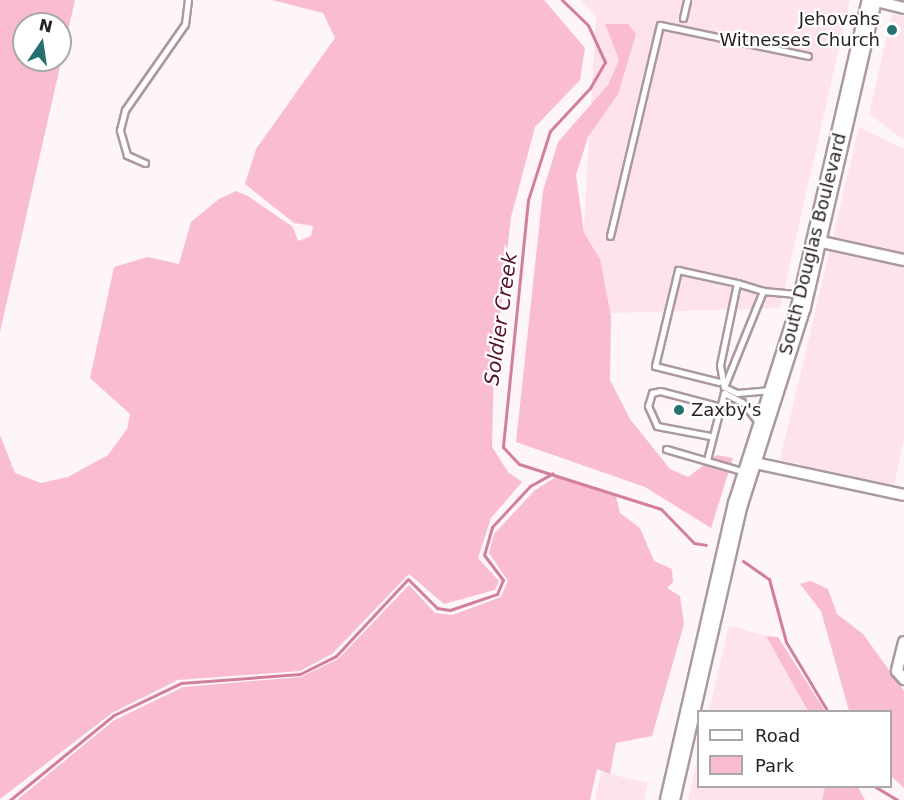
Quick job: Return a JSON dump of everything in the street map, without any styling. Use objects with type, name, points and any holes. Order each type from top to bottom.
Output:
[{"type":"main road","name":"South Douglas Boulevard","points":[[670,800],[748,467],[804,295],[872,0]]},
{"type":"street","points":[[872,0],[904,8]]},
{"type":"street","points":[[817,241],[904,260]]},
{"type":"street","points":[[748,467],[904,495]]},
{"type":"street","points":[[904,642],[897,671],[904,679]]},
{"type":"lane","points":[[145,163],[127,155],[120,130],[125,110],[185,24],[188,0]]},
{"type":"lane","points":[[683,18],[687,0]]},
{"type":"lane","points":[[610,236],[660,25],[808,56]]},
{"type":"lane","points":[[762,426],[734,394],[719,382],[664,372],[654,357],[678,270],[763,291],[804,295]]},
{"type":"lane","points":[[719,382],[737,283]]},
{"type":"lane","points":[[724,387],[763,291]]},
{"type":"lane","points":[[707,460],[717,406],[724,393],[773,390]]},
{"type":"lane","points":[[710,436],[657,426],[648,406],[652,393],[660,391],[717,406]]},
{"type":"lane","points":[[666,449],[707,460],[748,467]]},
{"type":"shaded area","points":[[581,0],[850,0],[780,308],[579,314],[596,16]]},
{"type":"shaded area","points":[[892,14],[904,16],[904,140],[869,114]]},
{"type":"shaded area","points":[[859,127],[904,149],[904,439],[894,486],[780,460]]},
{"type":"shaded area","points":[[729,625],[766,636],[807,710],[709,710]]},
{"type":"shaded area","points":[[697,760],[697,788],[825,788],[822,800],[688,800]]},
{"type":"shaded area","points":[[601,772],[648,783],[644,800],[595,800]]},
{"type":"green space","points":[[0,0],[75,0],[72,13],[12,12],[12,72],[59,72],[0,332]]},
{"type":"green space","points":[[272,0],[544,0],[585,48],[580,80],[535,127],[511,217],[494,368],[492,447],[508,472],[522,482],[491,518],[478,558],[499,581],[495,590],[444,604],[409,574],[332,654],[300,671],[178,680],[112,713],[0,799],[0,435],[15,473],[41,483],[68,477],[108,455],[127,429],[130,414],[90,378],[114,267],[148,257],[179,264],[191,222],[219,199],[236,191],[248,196],[293,227],[298,241],[311,236],[313,226],[294,223],[245,184],[256,149],[335,38],[323,13]]},
{"type":"green space","points":[[605,24],[628,24],[636,34],[618,94],[588,137],[576,175],[584,233],[600,259],[611,316],[610,380],[630,419],[670,469],[688,477],[717,455],[733,458],[711,528],[645,487],[516,442],[543,191],[558,142],[608,85],[619,60]]},
{"type":"green space","points":[[556,477],[616,496],[620,513],[640,528],[654,561],[672,569],[673,582],[667,588],[680,596],[684,624],[652,736],[616,743],[610,774],[597,769],[590,800],[17,800],[113,721],[183,687],[301,677],[338,659],[409,585],[435,613],[452,615],[501,597],[508,581],[489,553],[494,534],[535,490]]},
{"type":"green space","points":[[811,581],[828,589],[837,614],[863,634],[904,691],[904,788],[892,777],[892,710],[849,710],[821,611],[800,584]]},
{"type":"green space","points":[[766,636],[778,637],[824,710],[807,710]]},
{"type":"green space","points":[[825,788],[859,788],[865,800],[822,800]]},
{"type":"waterway","name":"Soldier Creek","points":[[562,0],[588,25],[605,62],[590,88],[550,131],[528,200],[503,447],[519,464],[661,509],[694,543],[706,545]]},
{"type":"waterway","points":[[10,800],[114,715],[181,683],[300,674],[336,656],[408,579],[437,608],[450,610],[497,594],[503,580],[484,555],[492,527],[530,486],[553,473]]},
{"type":"waterway","name":"Soldier Creek","points":[[743,561],[769,579],[786,642],[827,710]]},
{"type":"waterway","name":"Soldier Creek","points":[[877,788],[897,800]]},
{"type":"place","name":"Jehovahs Witnesses Church","points":[[892,30]]},
{"type":"place","name":"Zaxby's","points":[[679,410]]}]
